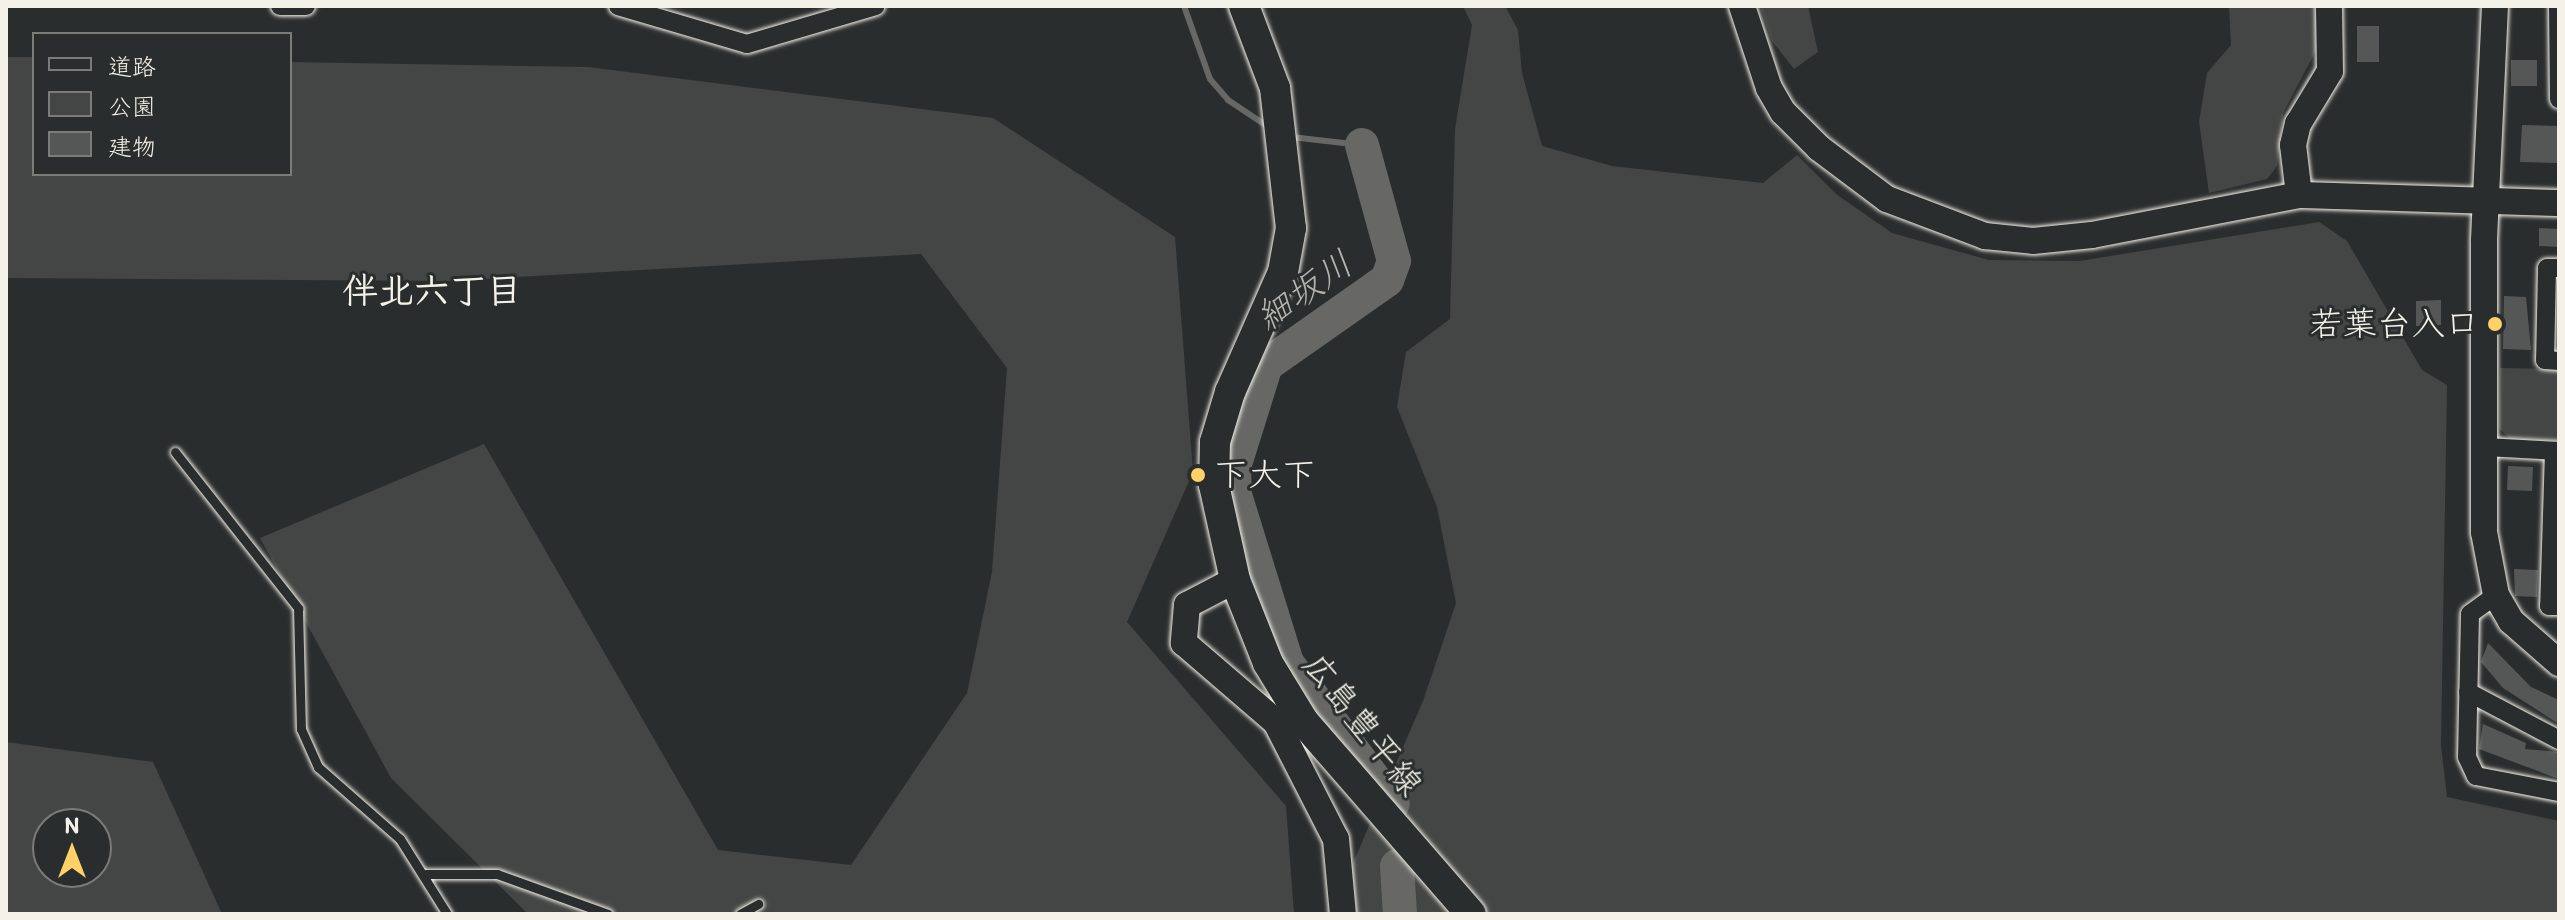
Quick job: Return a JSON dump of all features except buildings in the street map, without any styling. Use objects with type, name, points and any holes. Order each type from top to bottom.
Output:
[{"type":"main road","name":"広島豊平線","points":[[1244,6],[1282,129],[1291,228],[1283,272],[1230,392],[1215,442],[1214,485],[1235,580],[1268,663],[1304,722],[1471,914]]},
{"type":"street","points":[[280,6],[306,6]]},
{"type":"street","points":[[618,6],[747,44],[876,6]]},
{"type":"street","points":[[1742,6],[1783,112],[1887,199],[1938,222],[2033,241],[2154,227],[2299,195],[2559,203]]},
{"type":"street","points":[[2299,195],[2293,145],[2298,124],[2330,71],[2329,6]]},
{"type":"street","points":[[2495,6],[2485,200],[2484,532],[2496,595],[2511,621],[2559,663]]},
{"type":"street","points":[[2558,6],[2559,99]]},
{"type":"street","points":[[2559,268],[2547,268],[2545,360],[2559,361]]},
{"type":"street","points":[[2485,447],[2557,451],[2549,606],[2559,606]]},
{"type":"street","points":[[1235,580],[1187,605],[1184,643],[1276,722],[1336,839],[1343,914]]},
{"type":"street","points":[[2496,595],[2470,614],[2467,757],[2476,776],[2559,792]]},
{"type":"street","points":[[2468,692],[2559,740]]},
{"type":"lane","points":[[175,452],[298,608],[301,729],[318,767],[400,839],[426,874],[447,914]]},
{"type":"lane","points":[[426,874],[497,874],[608,914]]},
{"type":"lane","points":[[740,914],[758,904]]},
{"type":"green space","points":[[1463,6],[1505,6],[1518,30],[1522,73],[1542,146],[1612,166],[1763,183],[1797,155],[1836,194],[1892,233],[1989,260],[2080,261],[2319,222],[2347,241],[2422,370],[2447,385],[2441,745],[2447,797],[2559,821],[2559,914],[1331,914],[1423,701],[1456,603],[1437,507],[1397,407],[1406,352],[1450,319],[1455,129],[1472,25]]},
{"type":"green space","points":[[1760,6],[1808,6],[1818,52],[1794,69],[1772,41]]},
{"type":"green space","points":[[2229,6],[2314,6],[2320,43],[2283,113],[2277,166],[2267,179],[2209,193],[2199,122],[2207,73],[2231,45]]},
{"type":"green space","points":[[6,57],[32,57],[32,176],[292,176],[292,62],[588,67],[993,118],[1175,237],[1193,472],[1127,622],[1286,806],[1294,914],[528,914],[391,778],[260,538],[484,444],[718,850],[851,865],[967,693],[992,572],[1007,368],[921,254],[448,281],[6,278]]},
{"type":"green space","points":[[2500,368],[2559,369],[2559,441],[2510,439],[2499,428]]},
{"type":"green space","points":[[6,742],[153,762],[222,914],[6,914]]},
{"type":"waterway","name":"細坂川","points":[[1184,6],[1210,79],[1228,100],[1270,128]]},
{"type":"waterway","name":"細坂川","points":[[1291,137],[1362,145]]},
{"type":"waterway","name":"細坂川","points":[[1362,145],[1394,261],[1387,280],[1266,365],[1234,467],[1235,495],[1287,663],[1393,804]]},
{"type":"waterway","name":"細坂川","points":[[1397,866],[1400,914]]},
{"type":"place","name":"若葉台入口","points":[[2495,324]]},
{"type":"place","name":"下大下","points":[[1198,475]]},
{"type":"district","name":"伴北六丁目","points":[[432,291]]}]
